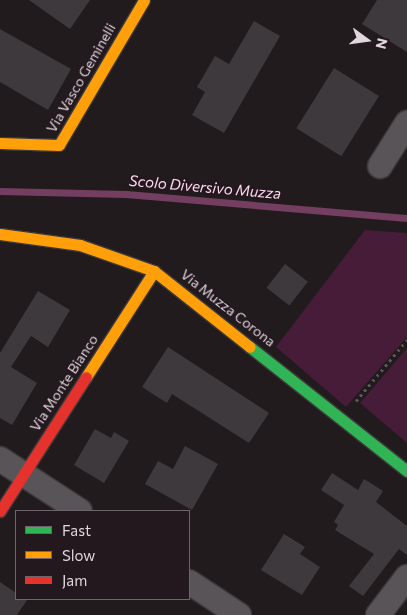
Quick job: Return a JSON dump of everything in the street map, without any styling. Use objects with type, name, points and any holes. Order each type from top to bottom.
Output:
[{"type":"street","name":"Via Vasco Geminelli","points":[[0,143],[60,145],[144,0]]},
{"type":"street","points":[[380,166],[407,123]]},
{"type":"street","name":"Via Muzza Corona","points":[[0,234],[80,245],[154,271],[407,471]]},
{"type":"street","name":"Via Monte Bianco","points":[[0,511],[154,271]]},
{"type":"street","points":[[0,459],[78,510]]},
{"type":"street","points":[[378,615],[407,577]]},
{"type":"street","points":[[190,583],[239,615]]},
{"type":"path","points":[[362,410],[355,403],[407,340]]},
{"type":"shaded area","points":[[365,230],[407,233],[407,337],[346,407],[276,347]]},
{"type":"shaded area","points":[[407,348],[407,443],[360,403]]},
{"type":"building","points":[[29,0],[90,0],[70,29]]},
{"type":"building","points":[[377,0],[407,0],[407,52],[362,24]]},
{"type":"building","points":[[254,21],[280,36],[224,133],[192,115],[205,92],[197,87],[215,56],[229,64]]},
{"type":"building","points":[[0,29],[71,69],[48,110],[0,82]]},
{"type":"building","points":[[334,68],[379,96],[341,156],[296,128]]},
{"type":"building","points":[[285,264],[308,282],[289,305],[267,288]]},
{"type":"building","points":[[38,291],[70,310],[48,347],[31,336],[11,367],[37,383],[12,425],[0,418],[0,353]]},
{"type":"building","points":[[168,347],[269,413],[249,443],[172,394],[167,403],[142,387]]},
{"type":"building","points":[[95,429],[111,438],[114,432],[129,441],[104,483],[74,465]]},
{"type":"building","points":[[185,446],[218,464],[192,510],[145,484],[158,461],[173,469]]},
{"type":"building","points":[[332,473],[358,490],[364,479],[383,491],[376,502],[407,526],[407,555],[399,549],[363,596],[349,586],[374,554],[335,530],[338,525],[334,522],[344,505],[321,490]]},
{"type":"building","points":[[284,534],[305,547],[300,554],[320,567],[302,595],[261,570]]},
{"type":"building","points":[[0,582],[15,592],[15,600],[27,600],[17,615],[0,615]]},
{"type":"waterway","name":"Scolo Diversivo Muzza","points":[[0,191],[126,194],[407,218]]},
{"type":"traffic: fast","points":[[250,347],[407,471]]},
{"type":"traffic: slow","points":[[0,143],[59,145],[144,0]]},
{"type":"traffic: slow","points":[[0,234],[80,245],[154,271],[250,347]]},
{"type":"traffic: slow","points":[[86,377],[154,271]]},
{"type":"traffic: jam","points":[[0,511],[86,377]]}]
